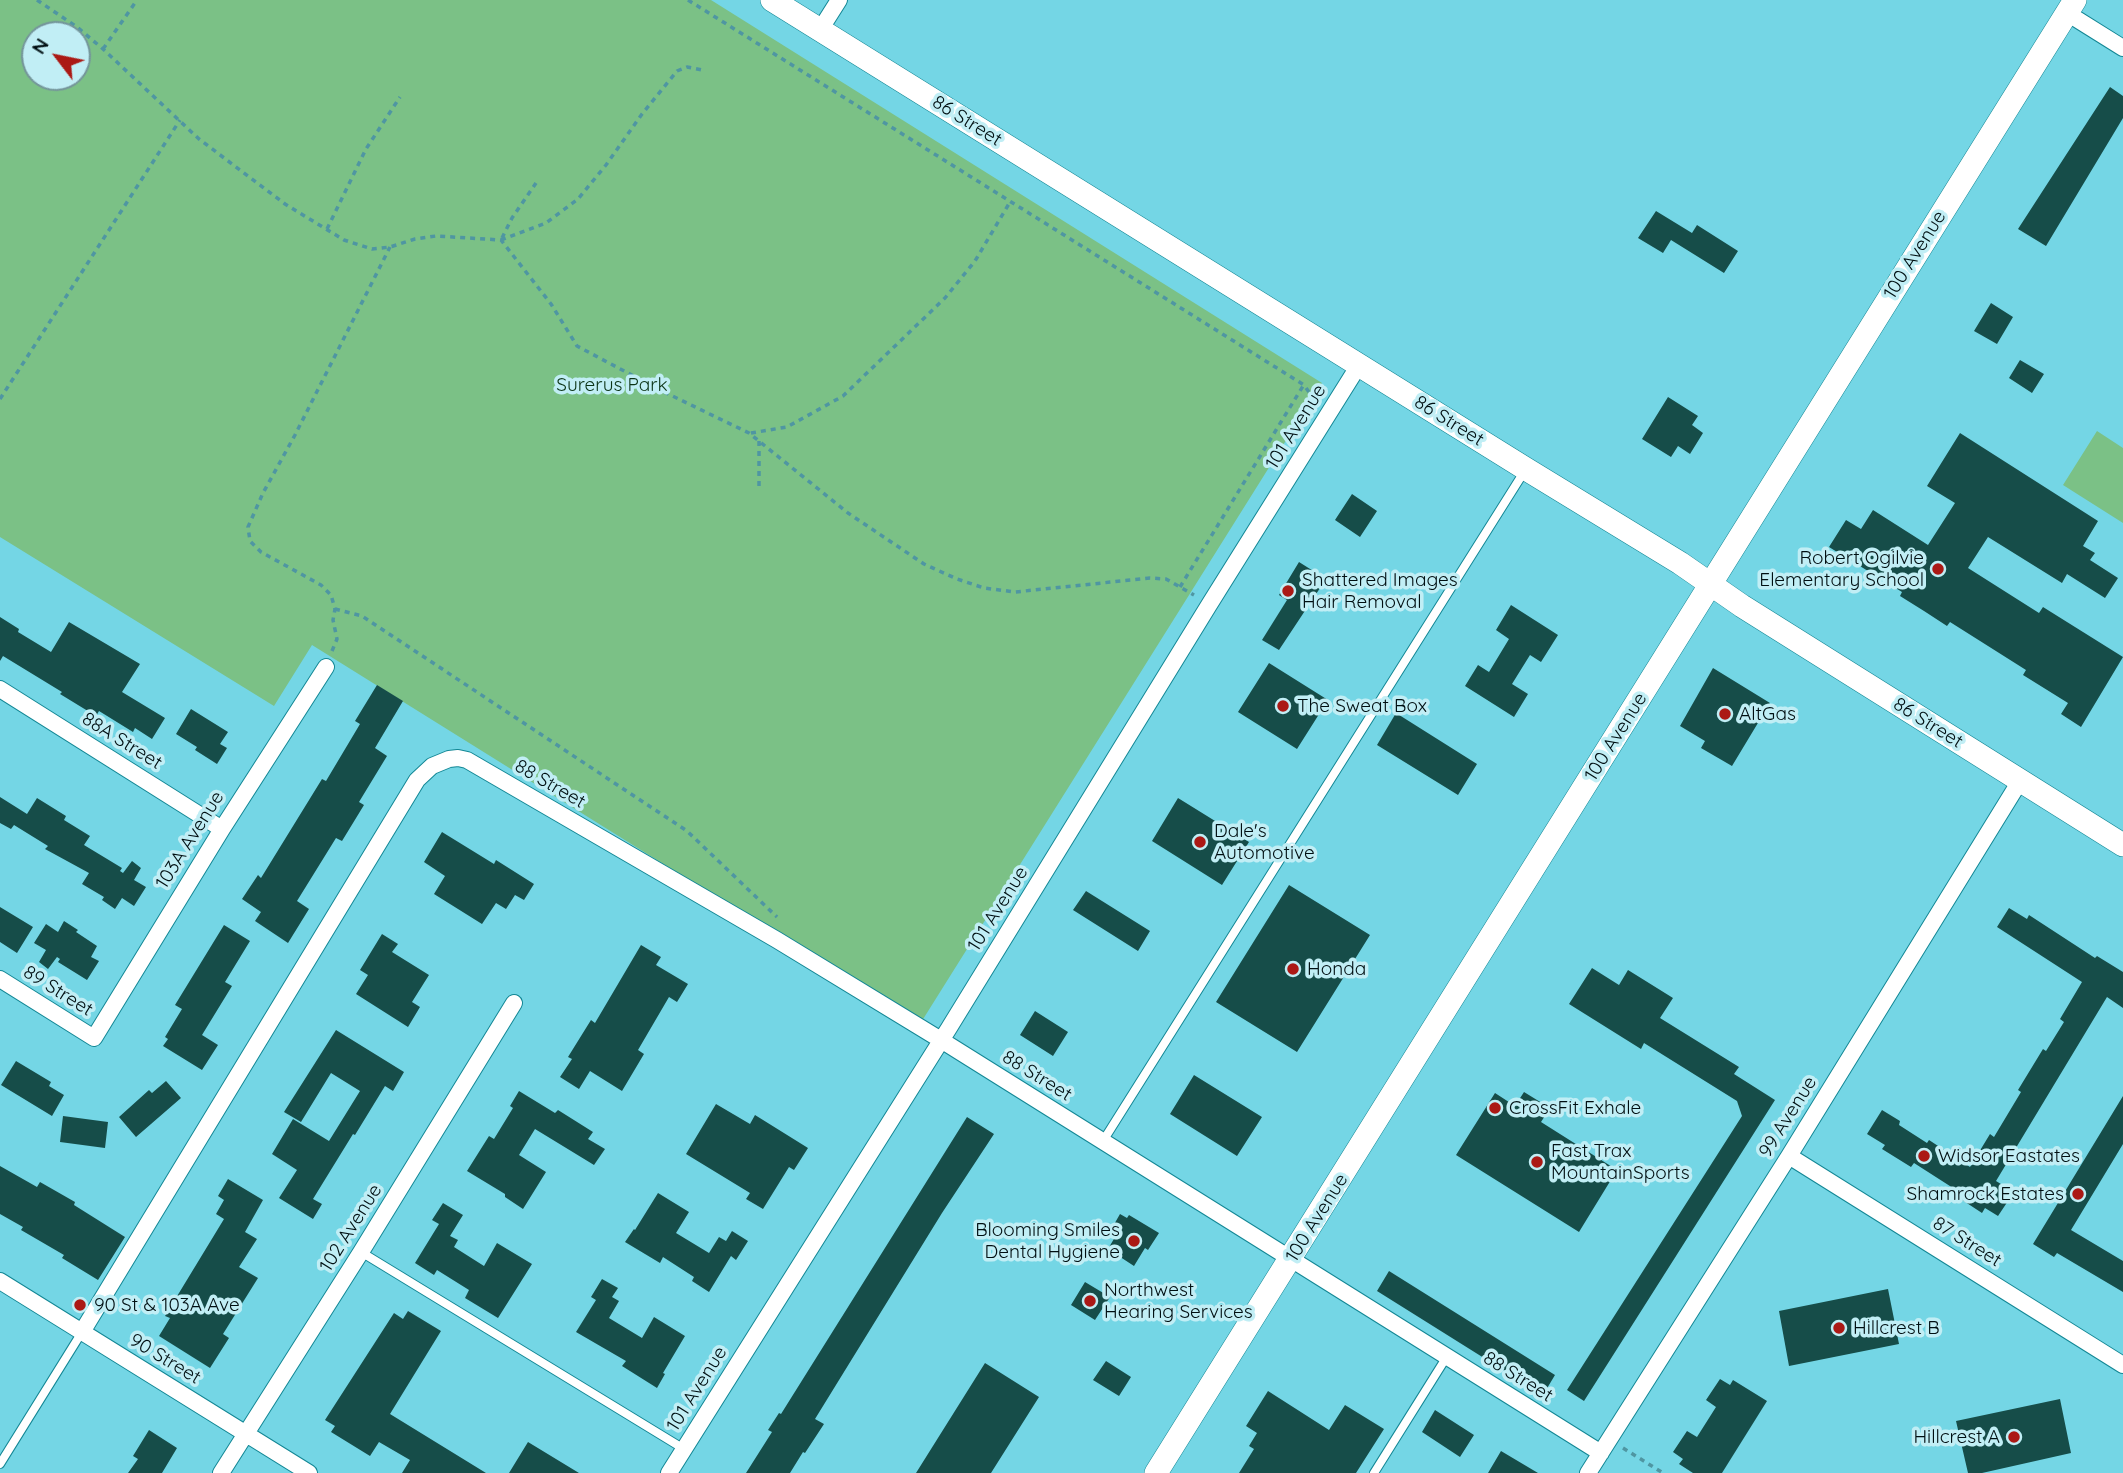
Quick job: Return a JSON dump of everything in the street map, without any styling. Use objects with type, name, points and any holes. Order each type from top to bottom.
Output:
[{"type":"main road","name":"86 Street","points":[[772,0],[1525,469],[1680,562],[1742,606],[2123,845]]},
{"type":"main road","name":"100 Avenue","points":[[1156,1473],[2071,6]]},
{"type":"street","points":[[820,30],[839,0]]},
{"type":"street","points":[[2071,6],[2123,48]]},
{"type":"street","name":"101 Avenue","points":[[669,1473],[1359,365]]},
{"type":"street","name":"103A Avenue","points":[[93,1038],[326,667]]},
{"type":"street","name":"88A Street","points":[[0,689],[222,829]]},
{"type":"street","name":"88 Street","points":[[82,1332],[417,780],[432,766],[458,758],[467,760],[776,940],[941,1040],[1446,1358],[1605,1446]]},
{"type":"street","name":"99 Avenue","points":[[1588,1473],[1789,1156],[2020,781]]},
{"type":"street","name":"89 Street","points":[[0,979],[93,1038]]},
{"type":"street","name":"102 Avenue","points":[[221,1473],[362,1252],[514,1003]]},
{"type":"street","name":"87 Street","points":[[1789,1156],[2123,1364]]},
{"type":"street","name":"90 Street","points":[[0,1280],[309,1473]]},
{"type":"lane","points":[[1103,1142],[1525,469]]},
{"type":"lane","points":[[362,1252],[684,1449]]},
{"type":"lane","points":[[0,1464],[82,1332]]},
{"type":"lane","points":[[1374,1473],[1446,1358]]},
{"type":"path","points":[[37,0],[77,27],[199,139],[252,180],[344,240],[372,249],[436,236],[501,240],[546,223],[578,199],[677,71],[687,67],[702,70]]},
{"type":"path","points":[[103,49],[136,0]]},
{"type":"path","points":[[688,0],[1304,385],[1327,417]]},
{"type":"path","points":[[327,229],[366,149],[400,97]]},
{"type":"path","points":[[0,399],[180,120]]},
{"type":"path","points":[[501,240],[512,218],[536,183]]},
{"type":"path","points":[[749,433],[787,427],[843,396],[945,298],[975,261],[1010,202]]},
{"type":"path","points":[[501,240],[551,304],[577,346],[749,433],[848,513],[924,564],[984,588],[1015,592],[1150,578],[1166,579],[1180,587],[1304,385]]},
{"type":"path","points":[[326,667],[337,639],[331,595],[321,585],[261,552],[250,541],[248,527],[262,493],[295,435],[390,247]]},
{"type":"path","points":[[759,440],[759,486]]},
{"type":"path","points":[[334,609],[362,616],[687,831],[783,922]]},
{"type":"path","points":[[1605,1446],[1663,1473]]},
{"type":"green space","name":"Surerus Park","points":[[0,0],[711,0],[1322,383],[920,1024],[312,645],[274,706],[0,537]]},
{"type":"green space","points":[[2097,431],[2123,448],[2123,523],[2063,485]]},
{"type":"building","points":[[2110,87],[2123,96],[2123,118],[2046,246],[2018,229]]},
{"type":"building","points":[[1656,211],[1692,233],[1697,225],[1738,251],[1724,273],[1671,240],[1663,253],[1638,238]]},
{"type":"building","points":[[1991,303],[2013,317],[1997,344],[1974,331]]},
{"type":"building","points":[[2020,360],[2044,374],[2032,393],[2009,378]]},
{"type":"building","points":[[1668,397],[1698,416],[1692,425],[1703,433],[1690,454],[1678,446],[1671,457],[1642,439]]},
{"type":"building","points":[[1960,433],[2098,521],[2083,546],[2095,553],[2090,560],[2118,578],[2105,598],[2067,574],[2062,583],[1988,537],[1968,568],[2039,613],[2043,607],[2123,657],[2081,727],[2061,714],[2068,703],[2023,675],[2026,670],[1950,622],[1947,626],[1900,596],[1902,592],[1829,547],[1846,520],[1861,529],[1873,510],[1928,545],[1955,503],[1927,486]]},
{"type":"building","points":[[1352,494],[1377,511],[1360,537],[1335,520]]},
{"type":"building","points":[[1299,562],[1326,579],[1279,650],[1262,640],[1287,600],[1279,595]]},
{"type":"building","points":[[1511,605],[1558,635],[1541,662],[1530,655],[1512,684],[1528,694],[1514,717],[1465,686],[1478,665],[1489,672],[1509,639],[1496,630]]},
{"type":"building","points":[[0,617],[19,629],[18,632],[51,652],[69,622],[140,664],[122,692],[165,718],[152,739],[135,728],[133,732],[99,711],[96,716],[3,656],[0,661]]},
{"type":"building","name":"The Sweat Box","points":[[1269,663],[1328,700],[1297,749],[1238,712]]},
{"type":"building","name":"AltGas","points":[[1713,668],[1770,703],[1732,766],[1701,748],[1705,741],[1680,726]]},
{"type":"building","points":[[377,685],[403,701],[375,748],[387,756],[359,802],[364,805],[342,841],[336,838],[297,901],[309,909],[288,943],[255,921],[261,912],[242,899],[258,875],[261,878],[322,779],[326,781],[360,724],[355,721]]},
{"type":"building","points":[[191,709],[228,732],[220,744],[227,748],[217,764],[176,734]]},
{"type":"building","points":[[1396,713],[1477,764],[1458,795],[1377,745]]},
{"type":"building","points":[[0,797],[27,814],[37,798],[66,816],[64,820],[90,836],[84,845],[122,868],[120,871],[123,873],[132,861],[141,868],[134,880],[146,887],[134,906],[122,898],[115,909],[102,900],[104,897],[82,884],[89,873],[45,849],[48,846],[14,825],[11,829],[0,823]]},
{"type":"building","name":"Dale's Automotive","points":[[1178,798],[1249,842],[1222,885],[1152,841]]},
{"type":"building","points":[[442,832],[494,864],[496,860],[534,884],[524,900],[515,895],[506,909],[496,903],[482,924],[434,894],[445,876],[424,862]]},
{"type":"building","name":"Honda","points":[[1289,885],[1370,935],[1297,1052],[1216,1002]]},
{"type":"building","points":[[1086,891],[1150,931],[1138,951],[1073,910]]},
{"type":"building","points":[[0,907],[33,927],[17,953],[0,942]]},
{"type":"building","points":[[2009,908],[2027,919],[2029,915],[2095,958],[2097,956],[2123,972],[2123,1008],[2107,997],[1996,1181],[2014,1192],[1998,1216],[1985,1208],[1982,1213],[1950,1192],[1953,1188],[1914,1163],[1911,1167],[1882,1149],[1885,1145],[1867,1134],[1882,1110],[1900,1121],[1899,1125],[1927,1143],[1929,1140],[1970,1167],[1990,1134],[1994,1137],[2021,1092],[2018,1090],[2043,1049],[2046,1051],[2064,1022],[2060,1019],[2082,982],[1997,927]]},
{"type":"building","points":[[64,921],[97,946],[91,957],[99,961],[87,980],[58,962],[60,959],[57,957],[48,969],[39,962],[46,950],[34,943],[46,924],[58,932]]},
{"type":"building","points":[[224,925],[250,941],[225,982],[232,986],[202,1035],[218,1045],[202,1070],[163,1046],[168,1039],[165,1037],[182,1009],[175,1005]]},
{"type":"building","points":[[382,934],[398,944],[392,952],[429,975],[412,1002],[420,1007],[408,1027],[356,994],[368,975],[360,970]]},
{"type":"building","points":[[641,945],[661,957],[656,965],[688,984],[677,1002],[669,997],[638,1050],[644,1054],[622,1091],[590,1071],[579,1089],[560,1077],[572,1059],[568,1057],[591,1020],[595,1023]]},
{"type":"building","points":[[1592,968],[1619,985],[1628,970],[1673,998],[1660,1018],[1739,1067],[1734,1074],[1775,1100],[1584,1401],[1567,1390],[1742,1116],[1737,1101],[1644,1043],[1641,1049],[1569,1004]]},
{"type":"building","points":[[1035,1011],[1068,1032],[1053,1056],[1020,1035]]},
{"type":"building","points":[[336,1030],[404,1072],[393,1091],[385,1086],[355,1135],[353,1134],[313,1199],[322,1204],[313,1219],[279,1198],[297,1170],[272,1154],[293,1119],[329,1141],[360,1091],[331,1073],[301,1122],[284,1112]]},
{"type":"building","points":[[16,1061],[51,1082],[49,1086],[64,1095],[52,1116],[1,1085]]},
{"type":"building","points":[[1194,1075],[1262,1117],[1237,1156],[1170,1114]]},
{"type":"building","points":[[166,1081],[181,1098],[136,1137],[119,1117],[149,1090],[152,1093]]},
{"type":"building","points":[[519,1091],[555,1113],[558,1110],[593,1132],[588,1139],[605,1149],[594,1165],[535,1129],[519,1155],[546,1172],[523,1209],[505,1197],[505,1194],[467,1171],[489,1136],[494,1139],[513,1108],[510,1106]]},
{"type":"building","name":"Fast Trax MountainSports","points":[[1524,1092],[1550,1108],[1541,1122],[1617,1170],[1579,1232],[1456,1155],[1495,1093],[1515,1106]]},
{"type":"building","name":"Shamrock Estates","points":[[2123,1096],[2123,1144],[2071,1230],[2123,1261],[2123,1292],[2057,1253],[2054,1257],[2033,1244]]},
{"type":"building","points":[[716,1104],[750,1124],[755,1115],[808,1148],[794,1170],[789,1167],[763,1209],[746,1199],[750,1193],[686,1154]]},
{"type":"building","points":[[63,1116],[108,1122],[105,1148],[60,1142]]},
{"type":"building","points":[[967,1117],[994,1134],[815,1419],[824,1424],[790,1473],[746,1473],[772,1432],[768,1430],[779,1413],[781,1414]]},
{"type":"building","points":[[0,1166],[37,1187],[40,1182],[75,1202],[74,1205],[125,1237],[98,1280],[0,1214]]},
{"type":"building","points":[[228,1179],[263,1200],[245,1232],[257,1239],[239,1267],[258,1278],[223,1334],[229,1338],[210,1368],[159,1336],[170,1318],[165,1316],[224,1219],[216,1214],[224,1200],[218,1196]]},
{"type":"building","points":[[658,1193],[689,1212],[676,1233],[709,1253],[719,1237],[726,1241],[732,1231],[748,1241],[736,1260],[731,1256],[709,1292],[692,1281],[694,1277],[663,1257],[660,1263],[625,1242]]},
{"type":"building","points":[[443,1203],[463,1215],[450,1236],[458,1240],[454,1247],[484,1266],[497,1243],[532,1264],[498,1318],[465,1298],[469,1290],[437,1270],[434,1275],[415,1263],[439,1224],[432,1220]]},
{"type":"building","name":"Blooming Smiles Dental Hygiene","points":[[1120,1214],[1127,1218],[1129,1215],[1159,1233],[1148,1250],[1145,1248],[1134,1266],[1108,1249],[1118,1232],[1112,1228]]},
{"type":"building","points":[[1389,1271],[1555,1375],[1543,1395],[1377,1291]]},
{"type":"building","points":[[602,1279],[618,1288],[612,1297],[619,1301],[609,1318],[642,1338],[654,1317],[685,1336],[657,1388],[622,1366],[626,1361],[576,1332],[596,1300],[591,1297]]},
{"type":"building","name":"Northwest Hearing Services","points":[[1085,1282],[1110,1297],[1095,1320],[1071,1305]]},
{"type":"building","name":"Hillcrest B","points":[[1888,1289],[1899,1344],[1789,1366],[1779,1311]]},
{"type":"building","points":[[408,1311],[441,1331],[390,1414],[486,1473],[402,1473],[410,1460],[379,1442],[370,1456],[331,1432],[335,1426],[325,1420],[394,1313],[403,1319]]},
{"type":"building","points":[[1106,1361],[1131,1377],[1119,1396],[1093,1380]]},
{"type":"building","points":[[985,1363],[1039,1397],[991,1473],[916,1473]]},
{"type":"building","points":[[1720,1379],[1730,1385],[1733,1380],[1767,1401],[1722,1473],[1693,1473],[1679,1464],[1683,1459],[1673,1452],[1687,1431],[1697,1437],[1716,1407],[1706,1400]]},
{"type":"building","points":[[1268,1391],[1329,1430],[1345,1405],[1384,1429],[1356,1473],[1239,1473],[1254,1449],[1249,1446],[1257,1433],[1246,1426]]},
{"type":"building","name":"Hillcrest A","points":[[2060,1399],[2071,1453],[1982,1473],[1968,1473],[1956,1421]]},
{"type":"building","points":[[1435,1410],[1474,1435],[1460,1457],[1422,1432]]},
{"type":"building","points":[[149,1430],[177,1448],[162,1473],[128,1473],[138,1459],[133,1456]]},
{"type":"building","points":[[528,1442],[579,1473],[509,1473]]},
{"type":"building","points":[[1501,1451],[1538,1473],[1488,1473]]},
{"type":"place","name":"Robert Ogilvie Elementary School","points":[[1938,569]]},
{"type":"place","name":"Shattered Images Hair Removal","points":[[1288,591]]},
{"type":"place","name":"The Sweat Box","points":[[1283,706]]},
{"type":"place","name":"AltGas","points":[[1725,714]]},
{"type":"place","name":"Dale's Automotive","points":[[1200,842]]},
{"type":"place","name":"Honda","points":[[1293,969]]},
{"type":"place","name":"CrossFit Exhale","points":[[1495,1108]]},
{"type":"place","name":"Widsor Eastates","points":[[1924,1156]]},
{"type":"place","name":"Fast Trax MountainSports","points":[[1537,1162]]},
{"type":"place","name":"Shamrock Estates","points":[[2078,1194]]},
{"type":"place","name":"Blooming Smiles Dental Hygiene","points":[[1134,1241]]},
{"type":"place","name":"Northwest Hearing Services","points":[[1090,1301]]},
{"type":"place","name":"90 St & 103A Ave","points":[[80,1305]]},
{"type":"place","name":"Hillcrest B","points":[[1839,1328]]},
{"type":"place","name":"Hillcrest A","points":[[2014,1437]]}]
